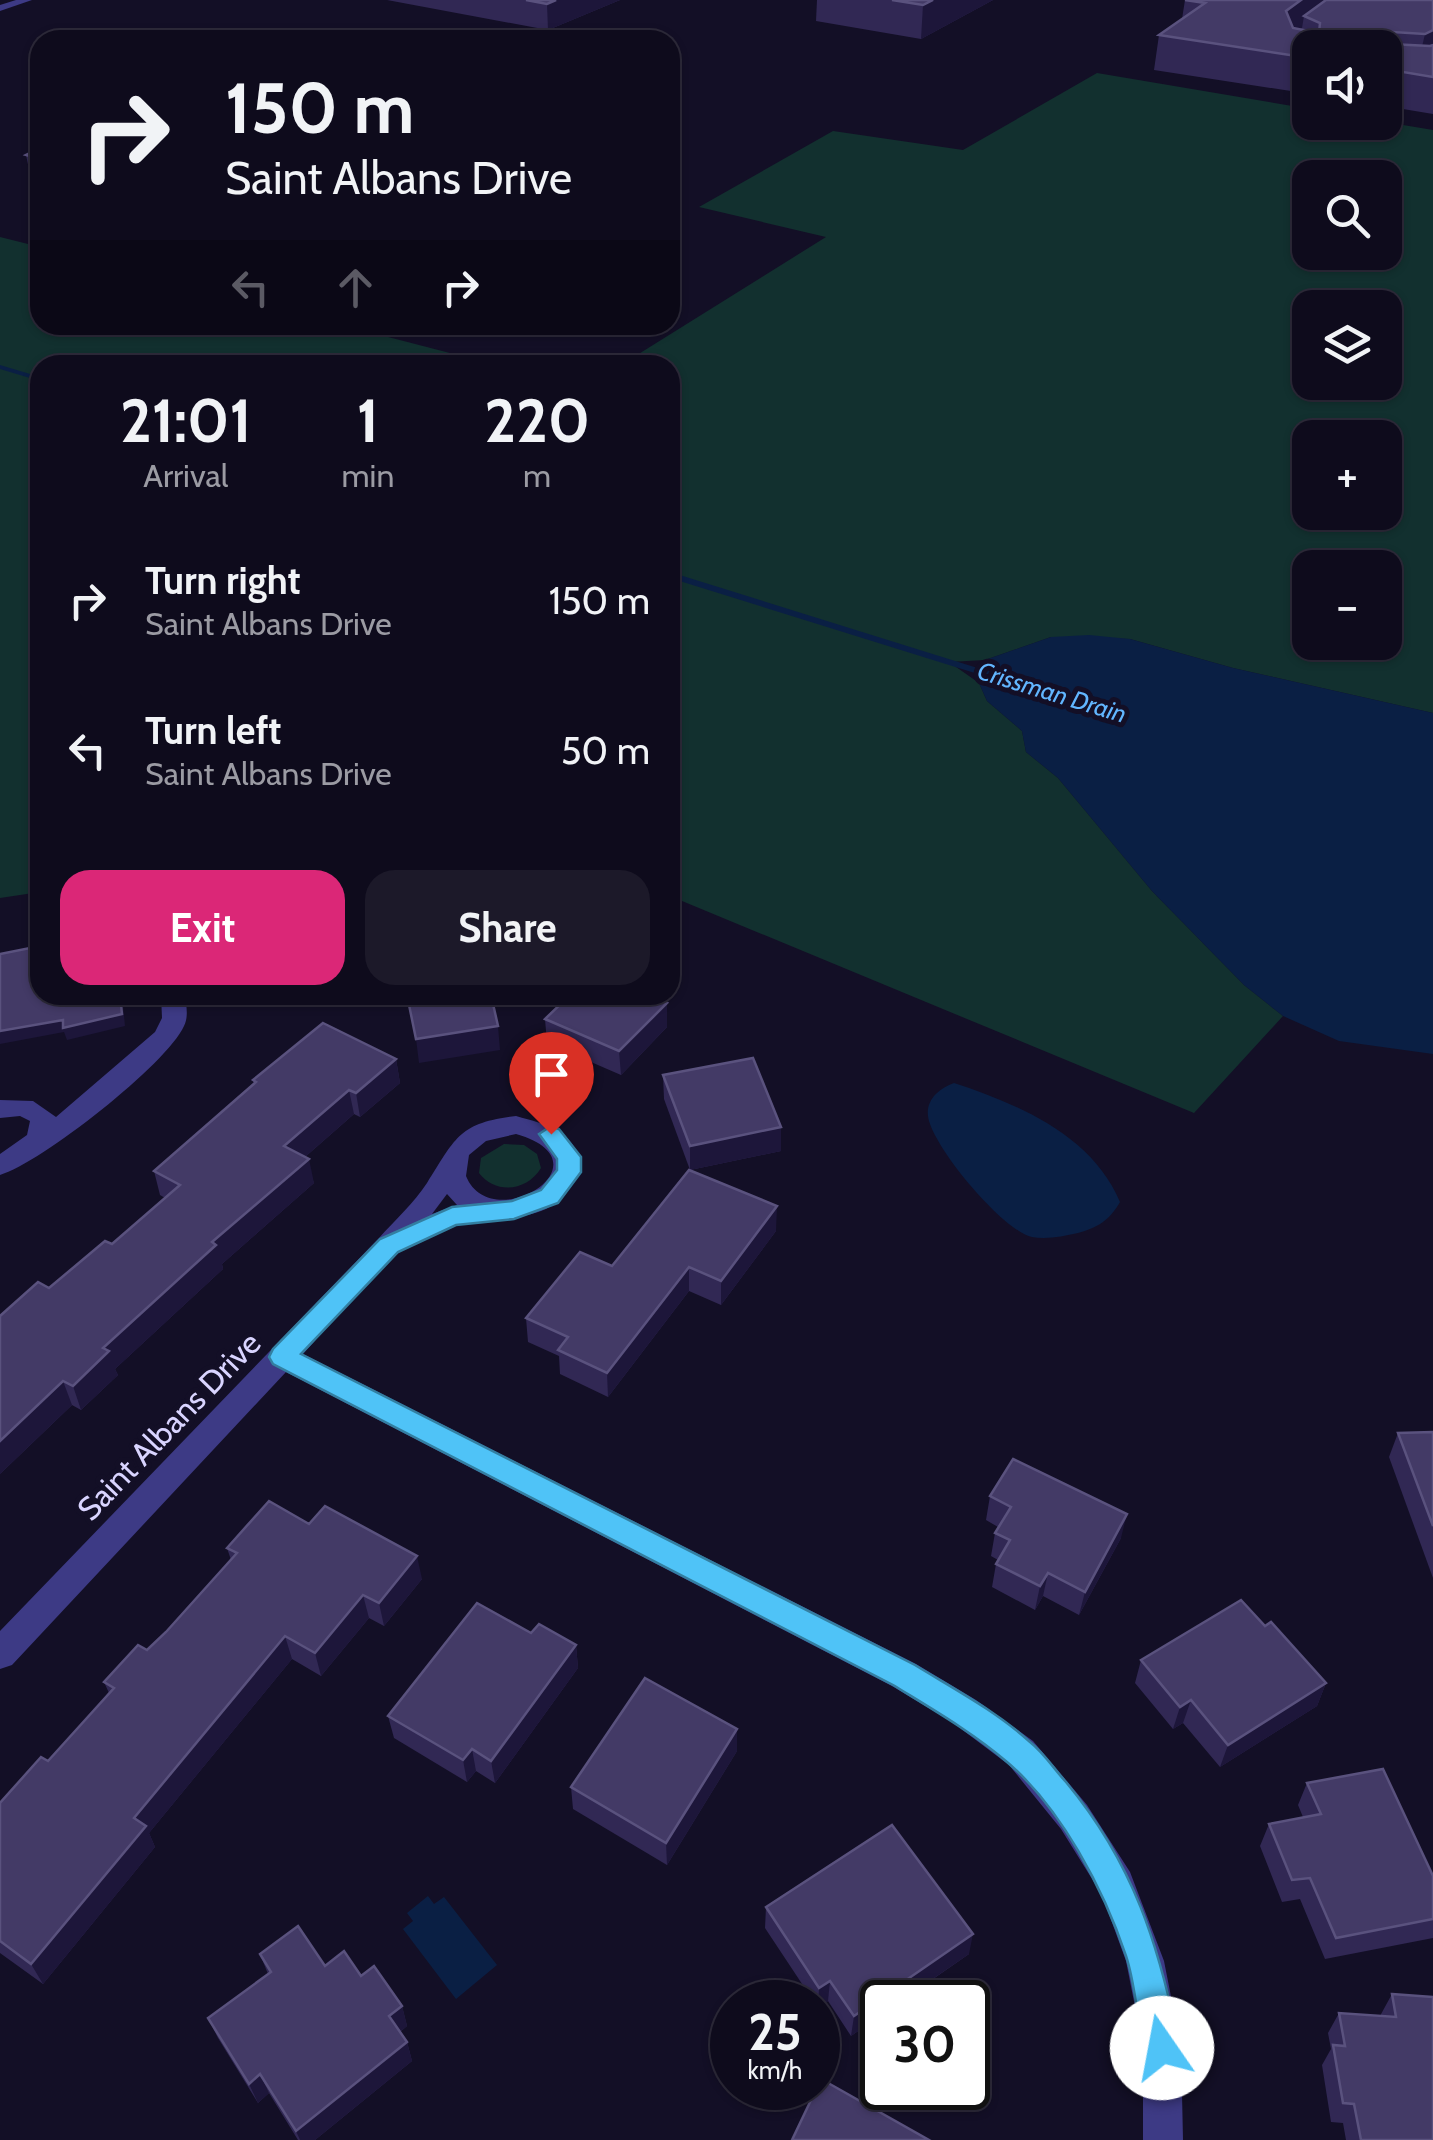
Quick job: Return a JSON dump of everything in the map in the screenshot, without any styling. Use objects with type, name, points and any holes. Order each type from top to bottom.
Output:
[{"type":"street","points":[[0,8],[27,0]]},
{"type":"street","points":[[12,1160],[109,1086],[171,1030],[174,1005]]},
{"type":"street","points":[[12,1108],[47,1105],[109,1086]]},
{"type":"street","points":[[12,1108],[42,1117],[44,1127],[38,1140],[12,1160]]},
{"type":"street","name":"Saint Albans Drive","points":[[0,1654],[389,1246],[435,1192],[455,1155],[480,1132],[516,1125],[535,1128],[562,1145],[569,1157],[568,1172],[550,1197],[514,1210],[493,1209],[452,1216],[389,1246]]},
{"type":"street","points":[[455,1155],[450,1169],[452,1182],[462,1195],[493,1209]]},
{"type":"street","points":[[282,1357],[904,1675],[964,1711],[1021,1753],[1074,1817],[1117,1885],[1145,1961],[1162,2048],[1163,2140]]},
{"type":"green space","points":[[1097,73],[1292,106],[1292,140],[1402,140],[1402,125],[1433,130],[1433,713],[1233,668],[1130,639],[1051,637],[985,660],[949,662],[979,683],[987,701],[1022,731],[1026,752],[1058,778],[1152,891],[1244,985],[1283,1016],[1194,1113],[680,900],[680,355],[637,355],[669,335],[680,335],[680,328],[826,237],[699,207],[833,131],[963,150]]},
{"type":"green space","points":[[0,237],[30,244],[30,335],[380,335],[458,355],[30,355],[30,894],[0,898]]},
{"type":"green space","points":[[504,1144],[524,1145],[537,1154],[541,1168],[528,1182],[502,1187],[479,1173],[481,1158]]},
{"type":"water","points":[[1051,637],[1130,639],[1233,668],[1433,713],[1433,1054],[1339,1041],[1283,1016],[1244,985],[1152,891],[1058,778],[1026,752],[1022,731],[987,701],[979,683],[985,660]]},
{"type":"water","points":[[954,1083],[1027,1112],[1072,1140],[1091,1158],[1120,1202],[1112,1214],[1091,1229],[1049,1238],[1032,1237],[1004,1220],[970,1185],[932,1129],[929,1104],[939,1091]]},
{"type":"water","points":[[428,1896],[434,1904],[444,1897],[497,1965],[456,1999],[403,1929],[413,1921],[407,1913]]},
{"type":"building","points":[[892,0],[933,0],[923,5]]},
{"type":"building","points":[[1185,0],[1301,0],[1286,11],[1293,28],[1303,30],[1292,30],[1292,55],[1159,35],[1205,3]]},
{"type":"building","points":[[1326,0],[1433,0],[1433,30],[1425,34],[1402,30],[1319,30],[1320,23],[1304,16]]},
{"type":"building","points":[[1402,45],[1433,45],[1433,77],[1402,72]]},
{"type":"building","points":[[30,948],[30,1005],[121,1005],[122,1014],[63,1028],[63,1020],[0,1031],[0,954]]},
{"type":"building","points":[[409,1005],[493,1005],[498,1026],[416,1039]]},
{"type":"building","points":[[560,1005],[665,1005],[619,1051],[545,1019]]},
{"type":"building","points":[[323,1023],[396,1059],[356,1093],[349,1090],[284,1146],[309,1159],[212,1242],[216,1245],[103,1348],[109,1351],[73,1386],[63,1381],[0,1441],[0,1316],[38,1282],[49,1288],[105,1241],[112,1244],[180,1185],[154,1171],[256,1082],[253,1080]]},
{"type":"building","points":[[753,1058],[781,1127],[690,1146],[663,1075]]},
{"type":"building","points":[[689,1170],[777,1206],[721,1281],[689,1267],[607,1373],[558,1350],[568,1337],[526,1318],[580,1252],[612,1266]]},
{"type":"building","points":[[1433,1432],[1433,1526],[1398,1433]]},
{"type":"building","points":[[1013,1459],[1127,1514],[1085,1592],[1048,1573],[1040,1586],[996,1564],[1010,1540],[995,1533],[1011,1507],[990,1496]]},
{"type":"building","points":[[269,1501],[309,1524],[325,1506],[417,1556],[379,1603],[363,1595],[315,1653],[285,1636],[134,1818],[146,1826],[31,1964],[0,1941],[0,1803],[41,1757],[48,1761],[114,1688],[104,1682],[138,1645],[147,1650],[237,1553],[227,1548]]},
{"type":"building","points":[[1241,1600],[1265,1626],[1271,1622],[1326,1683],[1228,1745],[1191,1700],[1180,1707],[1141,1660]]},
{"type":"building","points":[[477,1603],[531,1633],[539,1624],[576,1645],[491,1761],[472,1749],[463,1760],[388,1716]]},
{"type":"building","points":[[645,1678],[737,1729],[666,1843],[571,1787]]},
{"type":"building","points":[[1383,1769],[1433,1876],[1433,1919],[1336,1938],[1310,1878],[1292,1880],[1269,1824],[1321,1814],[1307,1783]]},
{"type":"building","points":[[892,1825],[973,1934],[906,1980],[860,1980],[860,2012],[854,2016],[840,1996],[840,1980],[814,1980],[766,1907]]},
{"type":"building","points":[[298,1926],[325,1966],[344,1951],[361,1976],[374,1966],[402,2006],[389,2016],[407,2042],[296,2131],[260,2074],[249,2084],[208,2018],[271,1972],[260,1954]]},
{"type":"building","points":[[1392,1994],[1433,1997],[1433,2140],[1361,2140],[1354,2104],[1343,2103],[1333,2045],[1345,2046],[1339,2013],[1396,2017]]},
{"type":"building","points":[[840,2090],[860,2101],[860,2110],[876,2110],[929,2140],[792,2140],[806,2110],[840,2110]]},
{"type":"waterway","name":"Crissman Drain","points":[[0,367],[30,376]]},
{"type":"waterway","name":"Crissman Drain","points":[[680,578],[997,677]]},
{"type":"route","points":[[551,1134],[569,1157],[562,1185],[550,1197],[514,1210],[493,1209],[452,1216],[389,1246],[282,1357],[904,1675],[964,1711],[1021,1753],[1074,1817],[1117,1885],[1145,1961],[1162,2048]]}]
